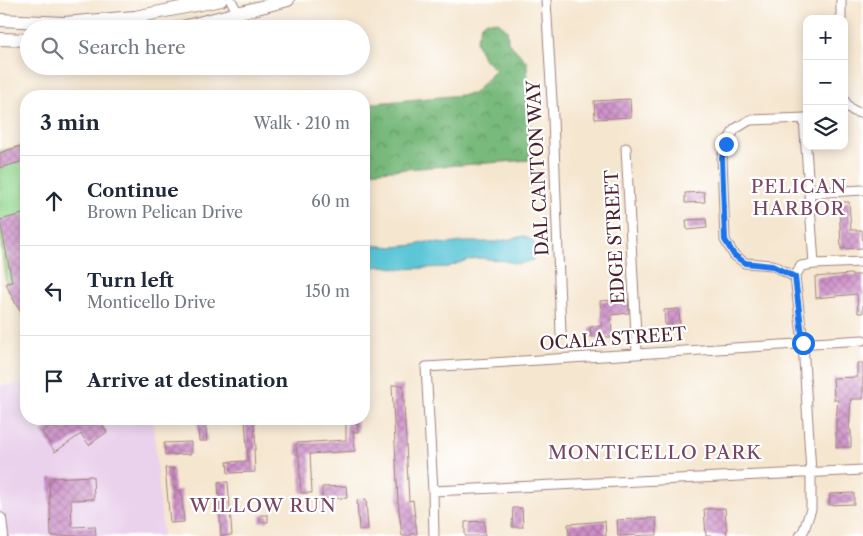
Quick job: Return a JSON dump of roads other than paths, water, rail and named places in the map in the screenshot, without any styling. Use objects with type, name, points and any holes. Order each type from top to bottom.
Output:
[{"type":"main road","points":[[88,20],[135,16],[220,0]]},
{"type":"main road","points":[[213,20],[288,0]]},
{"type":"main road","points":[[0,20],[20,21]]},
{"type":"main road","points":[[0,39],[20,40]]},
{"type":"main road","points":[[0,519],[2,536]]},
{"type":"street","points":[[231,0],[238,14]]},
{"type":"street","name":"DAL CANTON WAY","points":[[546,0],[562,334]]},
{"type":"street","points":[[841,0],[841,15]]},
{"type":"street","points":[[846,105],[858,113],[863,113]]},
{"type":"street","points":[[795,277],[772,266],[745,263],[734,255],[725,240],[722,158],[726,144],[735,129],[750,120],[803,118]]},
{"type":"street","name":"EDGE STREET","points":[[626,148],[637,353]]},
{"type":"street","points":[[807,150],[814,264]]},
{"type":"street","points":[[809,193],[863,190]]},
{"type":"street","points":[[800,536],[811,509],[811,472],[803,343],[795,277],[801,266],[863,262]]},
{"type":"street","name":"OCALA STREET","points":[[433,491],[426,367],[863,340]]},
{"type":"street","points":[[434,536],[433,491],[863,470]]},
{"type":"water","points":[[524,236],[533,241],[536,252],[533,260],[519,264],[477,258],[448,267],[401,269],[382,266],[370,267],[370,245],[393,247],[427,242],[448,244],[496,242]]},
{"type":"district","name":"PELICAN HARBOR","points":[[799,197]]},
{"type":"district","name":"MONTICELLO PARK","points":[[655,452]]},
{"type":"district","name":"WILLOW RUN","points":[[263,505]]}]
